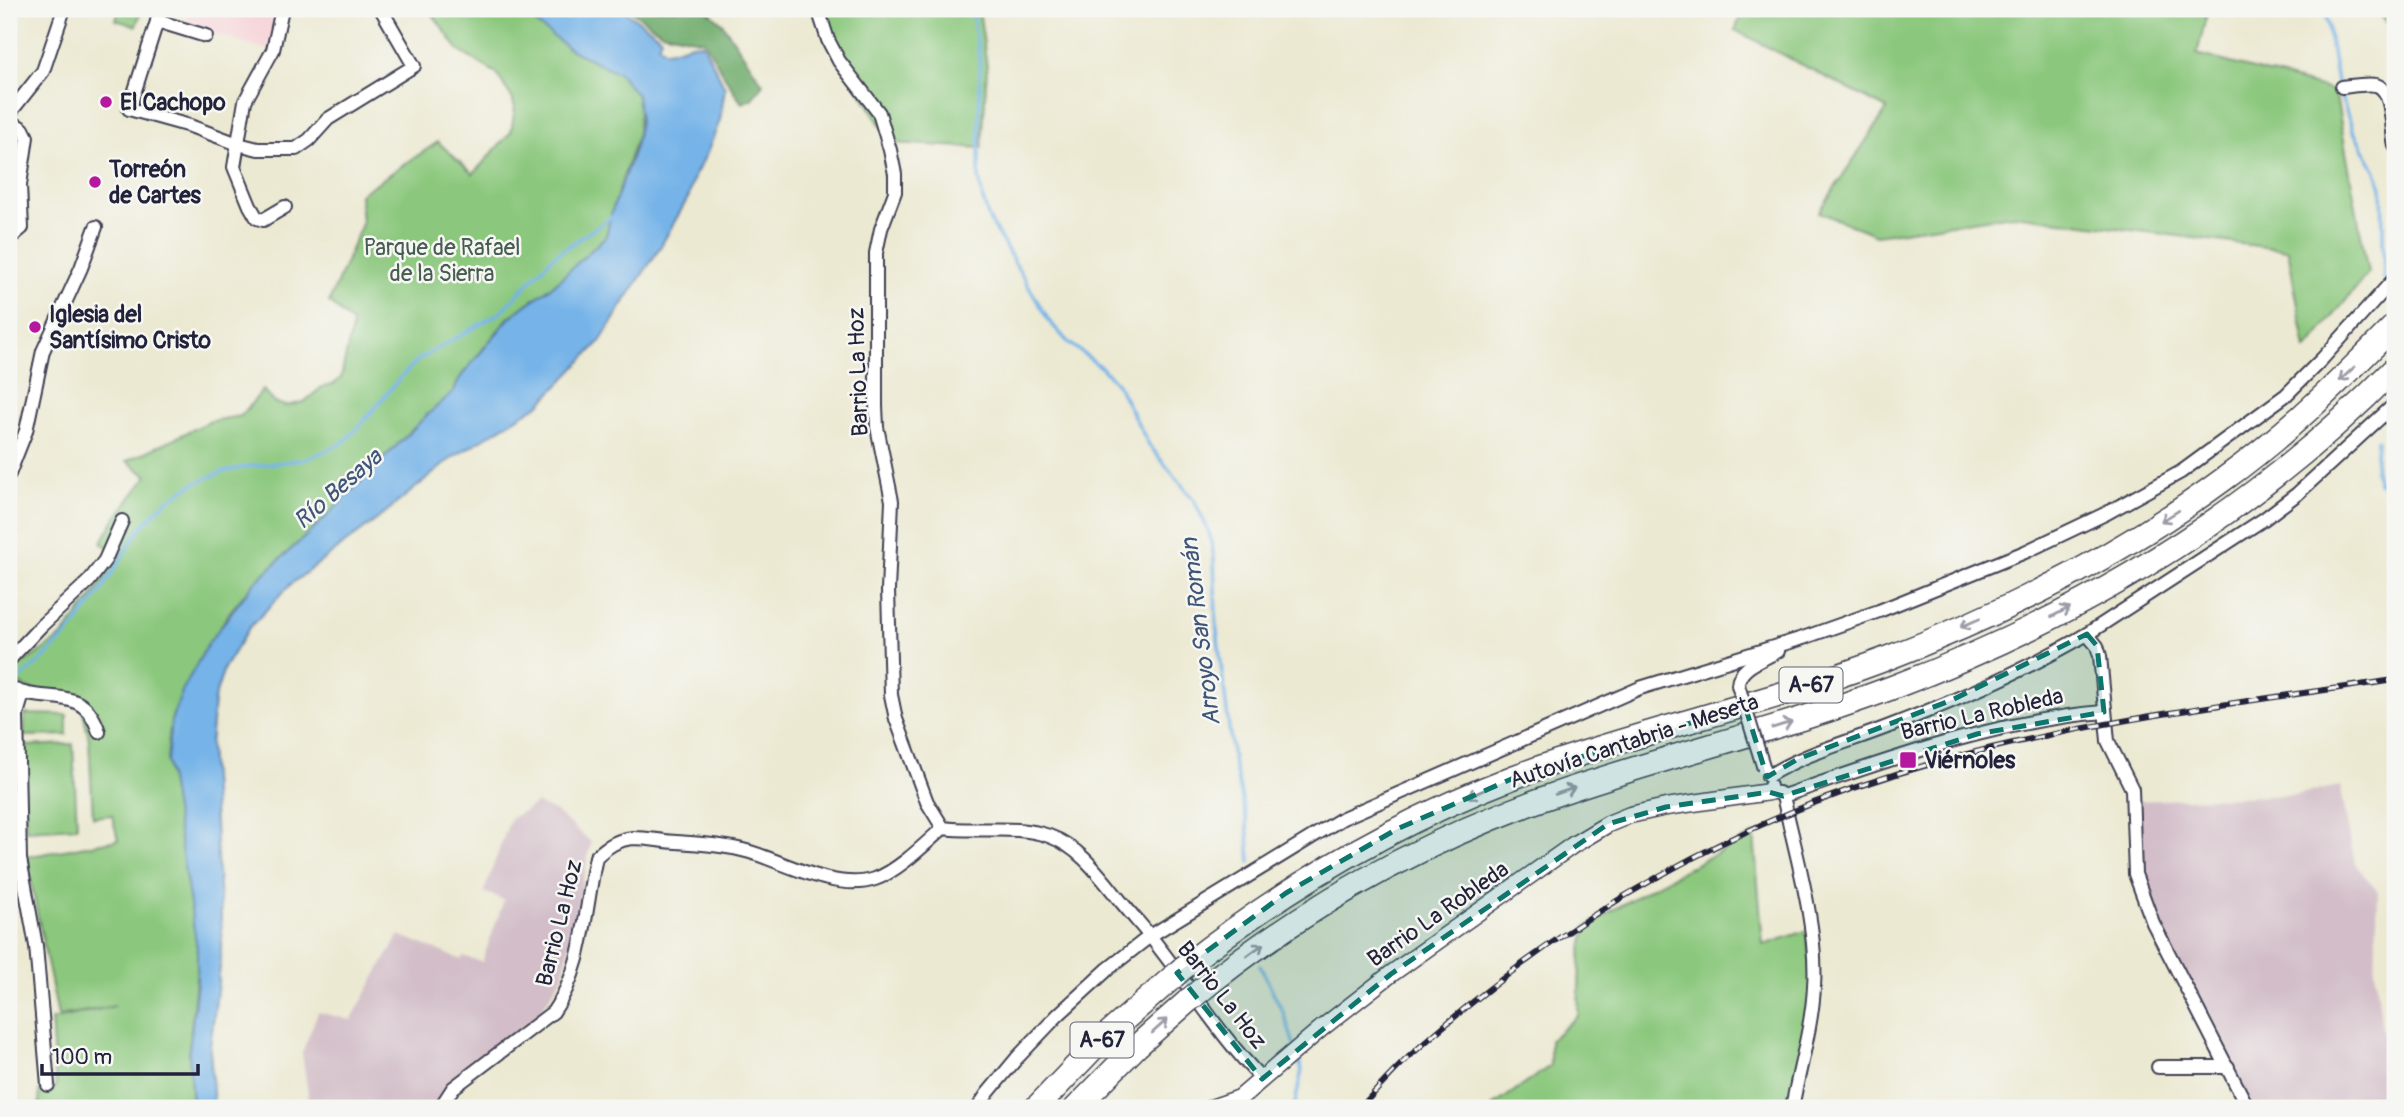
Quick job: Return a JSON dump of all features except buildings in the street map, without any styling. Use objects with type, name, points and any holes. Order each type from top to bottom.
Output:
[{"type":"highway","name":"Autovía Cantabria - Meseta","points":[[1036,1108],[1102,1039],[1178,972],[1241,923],[1308,879],[1432,812],[1541,768],[1786,693],[1884,659],[1978,619],[2070,574],[2158,523],[2234,472],[2314,405],[2395,326]]},
{"type":"highway","name":"Autovía Cantabria - Meseta","points":[[1076,1108],[1128,1056],[1195,996],[1319,907],[1392,865],[1459,832],[1573,788],[1889,689],[1980,651],[2092,596],[2164,555],[2256,493],[2320,440],[2395,368]]},
{"type":"street","points":[[9,114],[43,71],[64,9]]},
{"type":"street","points":[[282,9],[273,50],[245,101],[234,167],[257,218],[263,220],[285,207]]},
{"type":"street","points":[[206,36],[159,15],[129,110],[190,125],[258,149],[296,149],[309,140],[328,119],[414,66],[381,9]]},
{"type":"street","name":"Barrio La Hoz","points":[[818,9],[828,40],[839,61],[879,113],[895,174],[895,192],[881,229],[876,265],[876,416],[892,500],[888,590],[889,674],[896,719],[927,802],[943,828],[960,831],[1025,831],[1049,836],[1071,846],[1150,936],[1204,1011],[1262,1079]]},
{"type":"street","points":[[2342,87],[2375,85],[2384,90],[2388,98],[2395,146]]},
{"type":"street","points":[[9,120],[23,129],[27,139],[20,185],[22,228],[9,239]]},
{"type":"street","points":[[9,474],[26,431],[43,351],[82,268],[96,227]]},
{"type":"street","points":[[1150,936],[1343,818],[1628,693],[1803,638],[1925,593],[2025,552],[2116,508],[2181,472],[2286,395],[2395,278]]},
{"type":"street","name":"Barrio La Robleda","points":[[1771,783],[1797,759],[1885,728],[1952,700],[2047,656],[2087,634],[2264,519],[2297,494],[2395,404]]},
{"type":"street","points":[[9,660],[89,581],[105,560],[122,521]]},
{"type":"street","points":[[2087,634],[2097,646],[2110,748],[2133,789],[2135,874],[2153,923],[2248,1108]]},
{"type":"street","points":[[1738,685],[1739,677],[1745,669],[1803,638]]},
{"type":"street","points":[[1724,663],[1738,685],[1794,841],[1813,945],[1814,975],[1810,1013],[1792,1108]]},
{"type":"street","points":[[48,1085],[36,946],[20,859],[16,691],[72,698],[95,718],[99,732]]},
{"type":"street","name":"Barrio La Robleda","points":[[1210,1108],[1233,1104],[1391,974],[1573,845],[1608,824],[1630,815],[1908,754],[1977,734],[2055,717],[2104,712]]},
{"type":"street","name":"Barrio La Hoz","points":[[440,1108],[453,1088],[553,1012],[561,1001],[575,964],[596,857],[604,849],[632,838],[718,845],[749,852],[822,877],[838,881],[859,881],[875,879],[890,870],[943,828]]},
{"type":"street","name":"Barrio La Hoz","points":[[978,1108],[1017,1058],[1058,1015],[1108,969],[1150,936]]},
{"type":"street","points":[[2158,1067],[2228,1067]]},
{"type":"highlighted area","points":[[2087,634],[2097,646],[2104,712],[1977,734],[1783,796],[1769,792],[1666,807],[1608,824],[1391,974],[1262,1079],[1177,973],[1286,893],[1397,829],[1516,777],[1745,706],[1767,777],[1798,759],[1952,700]]},
{"type":"shaded area","points":[[177,9],[278,9],[268,50],[186,25],[189,14]]},
{"type":"shaded area","points":[[2340,786],[2355,864],[2378,892],[2375,970],[2382,1030],[2395,1060],[2395,1108],[2253,1108],[2180,972],[2139,873],[2135,801],[2294,795]]},
{"type":"shaded area","points":[[537,803],[556,812],[591,842],[563,976],[540,1012],[444,1090],[435,1108],[310,1108],[302,1053],[318,1012],[351,1020],[399,935],[462,960],[463,956],[482,962],[504,900],[484,892],[510,819]]},
{"type":"green space","points":[[119,9],[142,9],[136,26],[116,20]]},
{"type":"green space","name":"Parque de Rafael de la Sierra","points":[[429,9],[517,9],[571,50],[619,73],[637,95],[638,133],[606,236],[554,285],[509,317],[462,375],[453,392],[320,523],[254,583],[228,614],[173,714],[168,740],[168,768],[190,889],[198,956],[189,1050],[192,1108],[40,1108],[39,1091],[56,1087],[51,1020],[115,1006],[58,1016],[26,857],[118,840],[112,815],[93,817],[89,740],[80,696],[32,690],[9,679],[9,673],[61,637],[93,596],[119,553],[101,543],[116,517],[147,476],[127,461],[211,421],[241,416],[263,390],[275,403],[286,406],[304,402],[322,387],[334,384],[341,378],[352,327],[351,322],[329,302],[362,224],[360,194],[438,142],[473,174],[511,132],[515,108],[512,98],[496,73],[459,51]]},
{"type":"green space","points":[[629,9],[706,9],[722,23],[763,84],[752,99],[742,103],[704,41],[661,32]]},
{"type":"green space","points":[[823,9],[979,9],[987,67],[982,148],[891,143],[836,50]]},
{"type":"green space","points":[[1744,9],[2208,9],[2197,54],[2335,91],[2368,273],[2306,350],[2288,250],[2013,215],[1876,235],[1819,212],[1887,109],[1735,30]]},
{"type":"green space","points":[[2384,9],[2395,9],[2395,29],[2381,17]]},
{"type":"green space","points":[[25,714],[67,715],[67,735],[24,736]]},
{"type":"green space","points":[[73,744],[77,827],[26,830],[22,746]]},
{"type":"green space","points":[[1754,835],[1763,945],[1806,931],[1814,987],[1797,1108],[1494,1108],[1493,1106],[1550,1066],[1550,1040],[1578,1016],[1580,960],[1586,927],[1668,878]]},
{"type":"water","points":[[517,9],[623,9],[661,38],[658,45],[666,51],[703,44],[725,88],[720,120],[694,177],[689,196],[658,251],[600,342],[540,404],[452,458],[375,521],[291,584],[249,628],[224,668],[214,700],[210,746],[222,933],[210,1047],[214,1108],[192,1108],[189,1050],[197,983],[197,948],[167,761],[171,721],[183,689],[209,642],[254,583],[320,523],[453,392],[462,375],[510,317],[554,285],[606,236],[635,147],[640,121],[637,95],[619,73],[571,50]]},
{"type":"waterway","name":"Arroyo San Román","points":[[972,9],[980,61],[979,179],[989,219],[1049,321],[1068,342],[1102,368],[1117,384],[1149,445],[1194,500],[1209,532],[1214,557],[1216,622],[1222,673],[1233,759],[1247,822],[1250,862]]},
{"type":"waterway","points":[[2325,9],[2338,89],[2353,130],[2382,187],[2384,279]]},
{"type":"waterway","points":[[13,684],[41,661],[73,628],[101,591],[140,528],[166,501],[195,483],[222,472],[307,459],[341,444],[418,360],[501,312],[554,256],[613,216]]},
{"type":"waterway","points":[[2377,440],[2375,472],[2378,483],[2395,489]]},
{"type":"waterway","name":"Arroyo San Román","points":[[1260,966],[1284,1014],[1294,1045]]},
{"type":"waterway","name":"Arroyo San Román","points":[[1294,1108],[1302,1070],[1297,1056]]},
{"type":"railway","points":[[1360,1108],[1412,1054],[1470,1004],[1531,958],[1594,915],[1659,876],[1796,810],[1868,783],[1941,761],[2053,734],[2167,713],[2395,680]]},
{"type":"place","name":"El Cachopo","points":[[106,102]]},
{"type":"place","name":"Torreón de Cartes","points":[[95,182]]},
{"type":"place","name":"Iglesia del Santísimo Cristo","points":[[35,327]]},
{"type":"place","name":"Viérnoles","points":[[1908,760]]},
{"type":"water label","name":"Río Besaya","points":[[338,489]]}]
